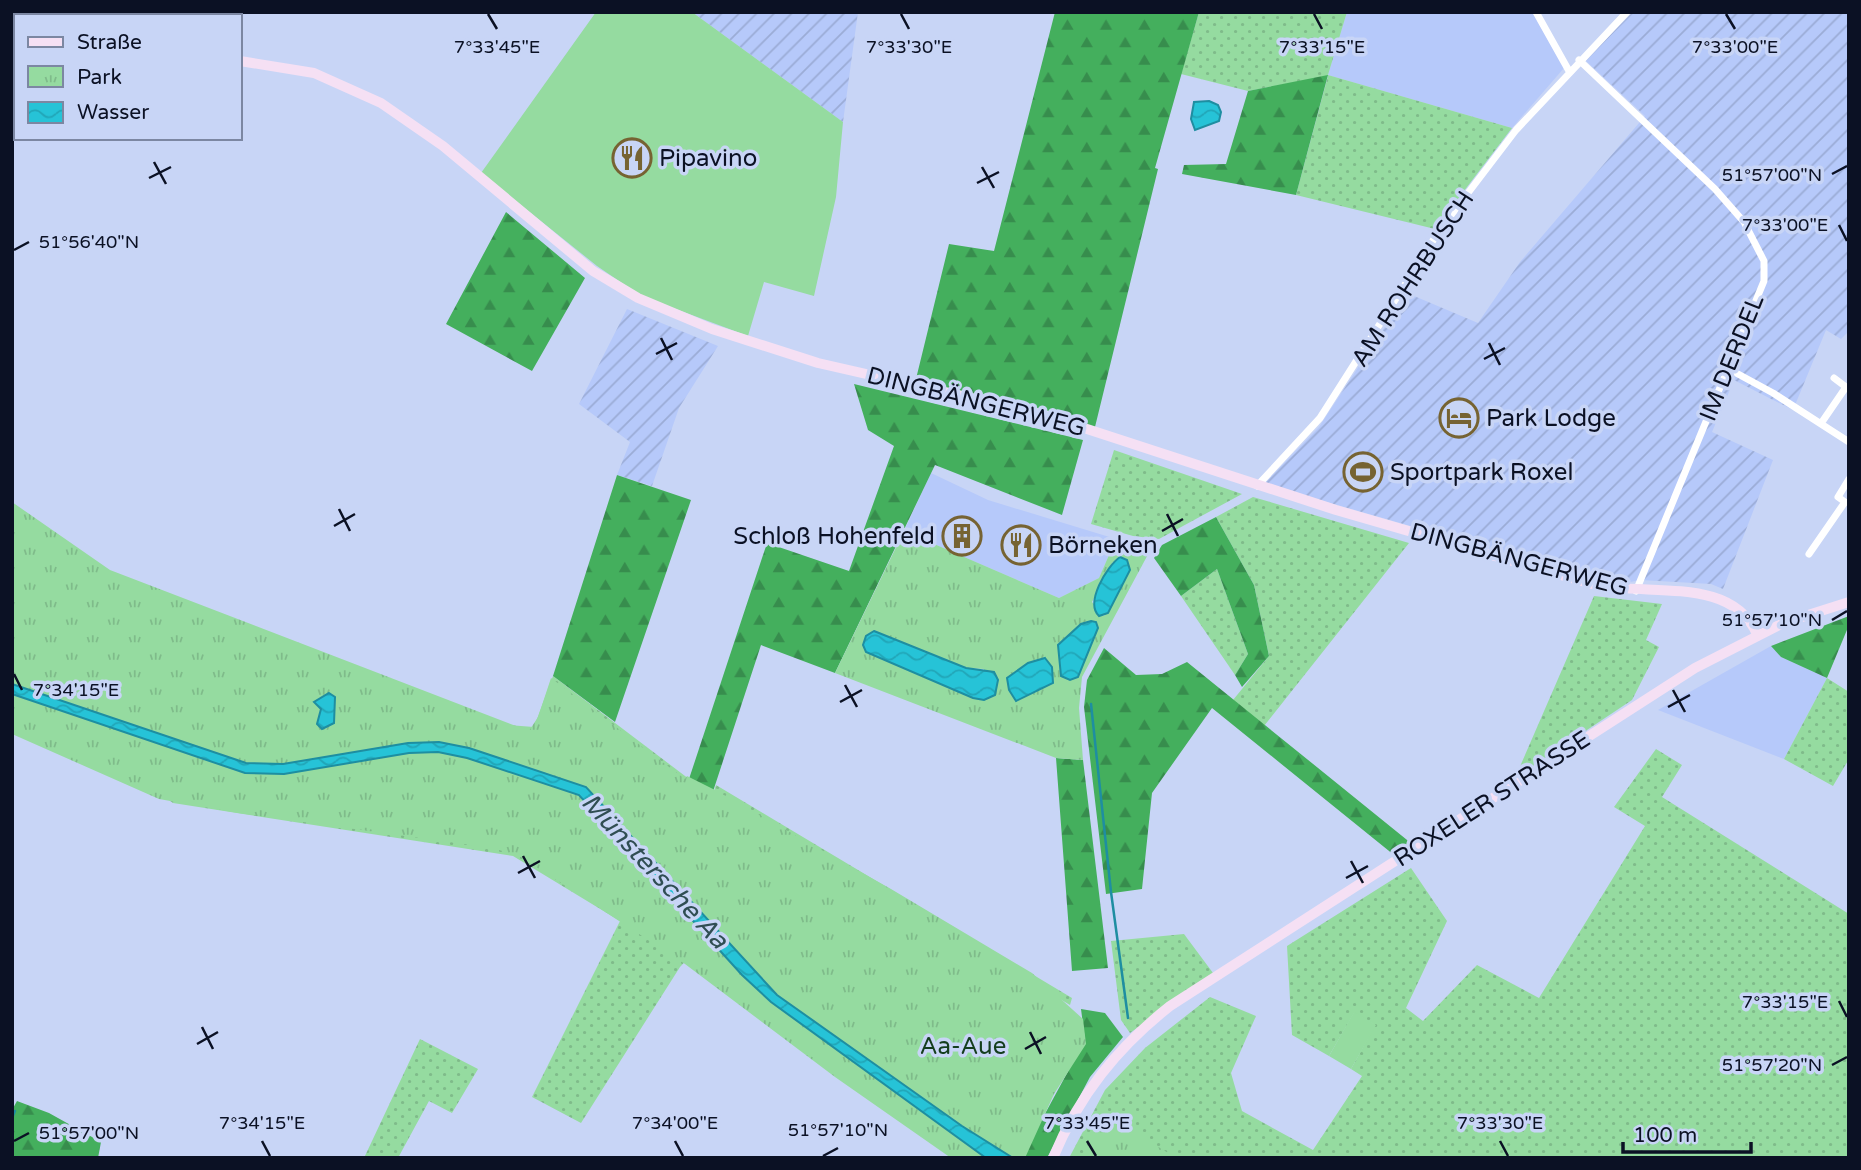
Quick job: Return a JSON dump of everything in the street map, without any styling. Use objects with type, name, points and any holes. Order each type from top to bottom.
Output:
[{"type":"main road","name":"DINGBÄNGERWEG","points":[[242,61],[314,73],[390,108],[443,146],[593,271],[638,298],[677,314],[818,363],[1041,414],[1257,486],[1592,584],[1636,591],[1720,597],[1746,613],[1757,634]]},
{"type":"main road","name":"ROXELER STRASSE","points":[[1053,1158],[1077,1107],[1095,1080],[1123,1046],[1170,1006],[1667,685],[1757,634],[1811,612],[1849,603]]},
{"type":"street","points":[[1536,12],[1569,71]]},
{"type":"street","name":"AM ROHRBUSCH","points":[[1257,486],[1320,418],[1439,231],[1516,130],[1627,12]]},
{"type":"street","name":"IM DERDEL","points":[[1579,60],[1715,188],[1744,222],[1764,261],[1763,281],[1636,591]]},
{"type":"street","points":[[1727,368],[1822,422],[1849,442]]},
{"type":"street","points":[[1822,422],[1846,387],[1834,378]]},
{"type":"street","points":[[1809,554],[1845,502],[1838,497],[1849,480]]},
{"type":"shaded area","points":[[692,12],[858,12],[843,122]]},
{"type":"shaded area","points":[[1347,12],[1532,12],[1564,68],[1512,128],[1328,75]]},
{"type":"shaded area","points":[[1633,12],[1849,12],[1849,331],[1841,339],[1826,330],[1793,410],[1734,380],[1712,432],[1773,460],[1723,589],[1711,584],[1640,580],[1616,585],[1264,484],[1319,427],[1407,293],[1478,323],[1520,262],[1645,116],[1585,60]]},
{"type":"shaded area","points":[[627,309],[718,346],[679,408],[652,486],[617,475],[630,442],[579,404]]},
{"type":"shaded area","points":[[931,473],[988,500],[1116,539],[1099,578],[1059,598],[904,531]]},
{"type":"shaded area","points":[[1771,646],[1781,657],[1827,678],[1784,759],[1658,710]]},
{"type":"green space","points":[[596,12],[692,12],[843,122],[836,197],[814,296],[764,282],[748,336],[641,296],[597,266],[481,173]]},
{"type":"green space","points":[[1055,12],[1199,12],[1155,168],[1158,169],[1095,427],[915,383],[949,244],[994,251]]},
{"type":"green space","points":[[1199,12],[1347,12],[1328,75],[1512,128],[1435,229],[1296,195],[1328,76],[1248,91],[1181,74]]},
{"type":"green space","points":[[1328,75],[1296,195],[1182,174],[1184,165],[1226,164],[1248,91]]},
{"type":"green space","points":[[506,212],[585,278],[532,371],[446,324]]},
{"type":"green space","points":[[854,384],[1083,440],[1062,515],[935,465],[835,673],[761,645],[703,822],[689,779],[767,543],[849,571],[894,446],[868,430]]},
{"type":"green space","points":[[1114,450],[1242,494],[1159,539],[1133,536],[1091,524]]},
{"type":"green space","points":[[617,475],[691,500],[615,722],[553,676]]},
{"type":"green space","points":[[1253,497],[1409,543],[1264,726],[1233,700],[1269,656],[1254,585],[1216,517]]},
{"type":"green space","name":"Aa-Aue","points":[[12,502],[110,570],[529,731],[538,717],[551,678],[685,779],[687,776],[715,790],[891,889],[1032,973],[1083,1019],[1086,1044],[1054,1094],[1025,1158],[951,1158],[835,1077],[685,964],[521,857],[493,848],[238,813],[159,799],[12,734]]},
{"type":"green space","points":[[1216,517],[1254,585],[1269,656],[1242,687],[1235,675],[1248,654],[1217,569],[1181,596],[1154,558],[1162,545]]},
{"type":"green space","points":[[904,531],[1059,598],[1099,578],[1116,539],[1152,547],[1082,677],[1079,708],[1083,760],[1056,758],[835,673]],"holes":[[[1113,562],[1130,570],[1104,616],[1092,602]],[[1091,621],[1096,623],[1078,677],[1061,676],[1058,644],[1082,624]],[[874,631],[966,668],[984,669],[984,700],[866,652]]]},
{"type":"green space","points":[[1217,569],[1248,654],[1235,675],[1181,596]]},
{"type":"green space","points":[[1594,596],[1662,604],[1646,640],[1659,647],[1632,700],[1515,778]]},
{"type":"green space","points":[[1849,616],[1849,625],[1827,678],[1781,657],[1771,646]]},
{"type":"green space","points":[[1104,648],[1136,675],[1162,674],[1187,662],[1412,844],[1394,855],[1212,708],[1152,793],[1142,889],[1106,894],[1084,707],[1087,680]]},
{"type":"green space","points":[[553,676],[689,779],[696,950],[680,967],[581,1123],[532,1097],[620,921],[513,856],[173,803],[12,687],[534,727]]},
{"type":"green space","points":[[1827,678],[1849,692],[1849,759],[1833,786],[1784,759]]},
{"type":"green space","points":[[1656,749],[1682,765],[1662,797],[1849,914],[1849,1158],[1069,1158],[1105,1090],[1145,1048],[1210,997],[1256,1016],[1231,1073],[1242,1111],[1313,1150],[1362,1076],[1351,1069],[1375,1025],[1354,1013],[1329,1056],[1292,1035],[1287,946],[1411,868],[1447,921],[1406,1008],[1423,1021],[1477,965],[1539,998],[1645,826],[1614,807]]},
{"type":"green space","points":[[1056,758],[1083,760],[1108,968],[1072,971]]},
{"type":"green space","points":[[716,785],[1072,998],[1070,1005],[713,794]]},
{"type":"green space","points":[[1184,934],[1213,973],[1130,1033],[1121,1020],[1111,941]]},
{"type":"green space","points":[[1081,1009],[1105,1013],[1123,1037],[1090,1077],[1047,1158],[1021,1158],[1085,1040]]},
{"type":"green space","points":[[1354,1012],[1376,1025],[1351,1069],[1329,1056]]},
{"type":"green space","points":[[420,1039],[478,1069],[452,1113],[429,1101],[398,1158],[364,1158]]},
{"type":"green space","points":[[17,1101],[49,1113],[101,1142],[98,1158],[12,1158],[12,1110]]},
{"type":"green space","points":[[1103,1112],[1176,1158],[1082,1158]]},
{"type":"water","points":[[1209,101],[1218,105],[1221,112],[1219,121],[1195,130],[1191,119],[1194,102]]},
{"type":"water","points":[[1120,557],[1127,560],[1130,570],[1108,613],[1099,616],[1094,603],[1099,585]]},
{"type":"water","points":[[1096,622],[1098,628],[1078,677],[1070,680],[1061,676],[1058,645],[1081,624]]},
{"type":"water","points":[[874,631],[966,668],[994,672],[998,680],[995,695],[984,700],[973,698],[866,652],[863,645],[866,636]]},
{"type":"water","points":[[1045,658],[1052,667],[1053,683],[1016,701],[1009,690],[1007,678],[1028,663]]},
{"type":"water","name":"Münstersche Aa","points":[[12,684],[246,763],[283,764],[408,743],[439,742],[469,748],[586,787],[777,995],[962,1126],[1013,1158],[986,1158],[771,1002],[742,975],[579,795],[467,758],[438,752],[409,753],[284,774],[245,773],[12,694]]},
{"type":"water","points":[[329,693],[335,697],[334,723],[322,729],[317,724],[321,709],[314,702]]},
{"type":"waterway","points":[[1091,704],[1111,892],[1128,1018]]},
{"type":"waterway","points":[[12,1118],[15,1111]]},
{"type":"place","name":"Pipavino","points":[[632,158]]},
{"type":"place","name":"Park Lodge","points":[[1459,418]]},
{"type":"place","name":"Sportpark Roxel","points":[[1363,472]]},
{"type":"place","name":"Schloß Hohenfeld","points":[[962,536]]},
{"type":"place","name":"Börneken","points":[[1021,545]]}]
